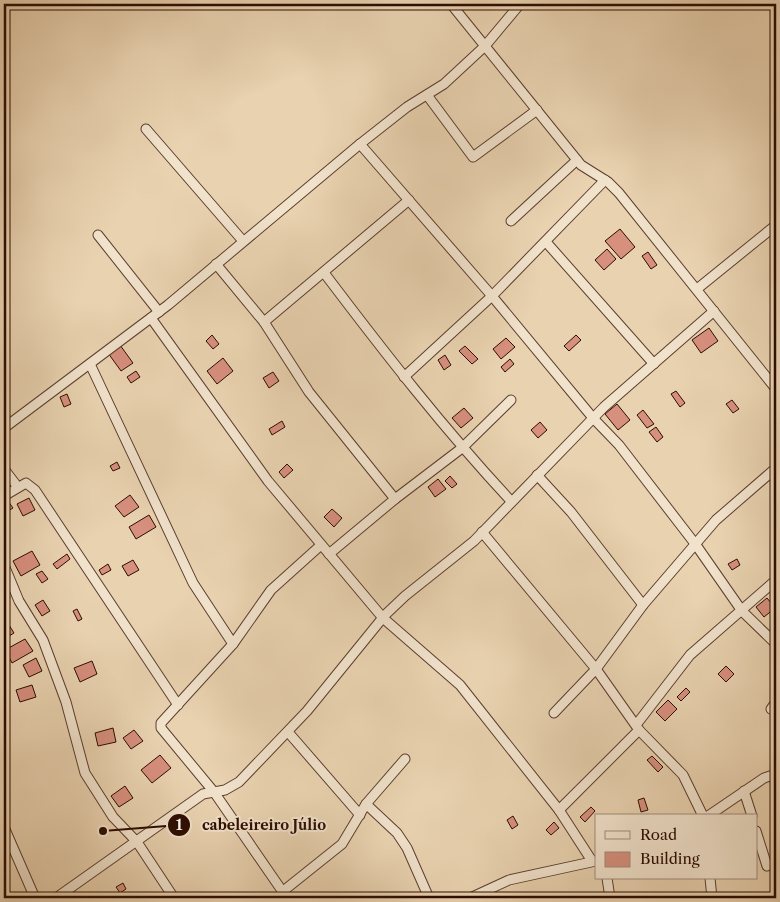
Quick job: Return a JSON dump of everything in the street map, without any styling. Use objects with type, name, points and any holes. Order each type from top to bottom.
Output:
[{"type":"street","points":[[451,4],[577,160],[605,180],[619,193],[776,389]]},
{"type":"street","points":[[4,428],[159,312],[360,144],[457,73],[485,46],[520,4]]},
{"type":"street","points":[[427,95],[473,157],[537,110]]},
{"type":"street","points":[[146,129],[243,241]]},
{"type":"street","points":[[360,144],[492,296],[593,418],[619,445],[696,544],[742,611],[776,644]]},
{"type":"street","points":[[511,220],[577,160]]},
{"type":"street","points":[[404,376],[492,296],[605,180]]},
{"type":"street","points":[[264,322],[325,274],[409,200]]},
{"type":"street","points":[[697,289],[776,224]]},
{"type":"street","points":[[98,235],[159,312]]},
{"type":"street","points":[[546,242],[654,364]]},
{"type":"street","points":[[216,264],[264,322],[309,392],[394,499]]},
{"type":"street","points":[[325,274],[462,448],[511,501]]},
{"type":"street","points":[[56,898],[203,794],[225,790],[239,782],[288,732],[383,618],[405,596],[482,532],[593,418],[714,311]]},
{"type":"street","points":[[151,318],[268,481],[383,618],[460,685],[559,810],[594,861],[509,880],[470,898]]},
{"type":"street","points":[[90,364],[193,583],[233,644]]},
{"type":"street","points":[[329,554],[394,499],[462,448],[511,400]]},
{"type":"street","points":[[554,713],[596,669],[643,605],[716,520],[776,468]]},
{"type":"street","points":[[4,469],[17,486]]},
{"type":"street","points":[[537,475],[571,512],[643,605]]},
{"type":"street","points":[[4,496],[17,486],[26,483],[35,490],[178,705]]},
{"type":"street","points":[[482,532],[596,669],[637,728],[683,775],[702,814]]},
{"type":"street","points":[[321,545],[271,590],[233,644],[161,723],[161,728],[214,792],[284,895],[342,844],[366,804],[405,760]]},
{"type":"street","points":[[4,565],[19,601],[43,640],[66,702],[84,773],[113,817],[137,842],[174,898]]},
{"type":"street","points":[[559,810],[637,728],[690,655],[776,580]]},
{"type":"street","points":[[288,732],[360,815]]},
{"type":"street","points":[[711,814],[764,778],[776,774]]},
{"type":"street","points":[[744,791],[751,814]]},
{"type":"street","points":[[366,804],[397,834],[407,848],[429,898]]},
{"type":"street","points":[[4,826],[35,898]]},
{"type":"street","points":[[758,837],[767,866]]},
{"type":"street","points":[[607,880],[610,898]]},
{"type":"street","points":[[710,880],[712,898]]},
{"type":"building","points":[[620,229],[635,247],[621,259],[605,241]]},
{"type":"building","points":[[607,249],[616,259],[604,270],[595,260]]},
{"type":"building","points":[[648,252],[657,265],[651,269],[642,256]]},
{"type":"building","points":[[709,328],[718,341],[701,353],[692,340]]},
{"type":"building","points":[[212,335],[219,344],[213,349],[206,341]]},
{"type":"building","points":[[576,335],[581,340],[569,351],[564,346]]},
{"type":"building","points":[[506,338],[515,347],[501,359],[493,349]]},
{"type":"building","points":[[120,345],[133,363],[121,371],[108,353]]},
{"type":"building","points":[[465,346],[478,359],[472,364],[459,351]]},
{"type":"building","points":[[445,355],[451,365],[444,370],[438,360]]},
{"type":"building","points":[[223,358],[233,371],[217,384],[207,371]]},
{"type":"building","points":[[510,359],[514,364],[505,372],[501,367]]},
{"type":"building","points":[[136,371],[140,377],[131,383],[127,377]]},
{"type":"building","points":[[273,372],[279,381],[269,388],[263,378]]},
{"type":"building","points":[[676,391],[685,403],[680,407],[671,394]]},
{"type":"building","points":[[67,394],[71,404],[64,407],[60,397]]},
{"type":"building","points":[[732,400],[739,409],[733,413],[726,404]]},
{"type":"building","points":[[617,404],[630,420],[618,430],[605,414]]},
{"type":"building","points":[[464,408],[473,418],[461,428],[452,418]]},
{"type":"building","points":[[643,410],[654,424],[647,428],[637,415]]},
{"type":"building","points":[[282,421],[285,427],[272,435],[269,429]]},
{"type":"building","points":[[540,422],[547,430],[538,438],[531,430]]},
{"type":"building","points":[[656,427],[663,437],[657,442],[649,432]]},
{"type":"building","points":[[117,462],[120,468],[113,471],[110,466]]},
{"type":"building","points":[[287,464],[293,470],[284,478],[279,472]]},
{"type":"building","points":[[450,476],[457,484],[452,488],[445,481]]},
{"type":"building","points":[[438,479],[446,489],[435,497],[428,487]]},
{"type":"building","points":[[130,495],[139,507],[124,517],[115,506]]},
{"type":"building","points":[[29,498],[35,510],[23,516],[17,504]]},
{"type":"building","points":[[8,501],[13,508],[8,511],[4,504]]},
{"type":"building","points":[[332,509],[342,518],[334,527],[324,517]]},
{"type":"building","points":[[149,515],[156,527],[136,539],[129,527]]},
{"type":"building","points":[[32,551],[40,565],[21,576],[13,561]]},
{"type":"building","points":[[67,554],[70,559],[57,569],[53,564]]},
{"type":"building","points":[[737,559],[740,565],[732,570],[728,564]]},
{"type":"building","points":[[133,560],[139,570],[128,576],[122,566]]},
{"type":"building","points":[[108,564],[111,570],[102,575],[99,570]]},
{"type":"building","points":[[42,571],[48,579],[42,583],[36,574]]},
{"type":"building","points":[[4,587],[10,598],[4,602]]},
{"type":"building","points":[[767,598],[775,608],[764,617],[756,607]]},
{"type":"building","points":[[43,600],[50,611],[42,616],[35,605]]},
{"type":"building","points":[[77,609],[82,619],[78,621],[73,611]]},
{"type":"building","points":[[9,625],[14,633],[9,636],[4,628]]},
{"type":"building","points":[[25,639],[33,651],[12,663],[5,650]]},
{"type":"building","points":[[36,658],[42,671],[29,677],[23,665]]},
{"type":"building","points":[[92,661],[97,674],[80,682],[74,668]]},
{"type":"building","points":[[726,666],[734,674],[726,682],[718,674]]},
{"type":"building","points":[[32,685],[36,697],[20,702],[16,690]]},
{"type":"building","points":[[686,688],[690,692],[681,701],[677,697]]},
{"type":"building","points":[[668,700],[677,709],[665,721],[656,712]]},
{"type":"building","points":[[113,728],[116,742],[98,746],[95,733]]},
{"type":"building","points":[[134,730],[143,741],[131,749],[123,738]]},
{"type":"building","points":[[160,755],[171,768],[152,783],[141,770]]},
{"type":"building","points":[[652,756],[663,767],[658,772],[647,760]]},
{"type":"building","points":[[125,786],[133,798],[119,807],[111,796]]},
{"type":"building","points":[[644,798],[648,810],[641,812],[638,800]]},
{"type":"building","points":[[591,807],[595,811],[585,822],[580,817]]},
{"type":"building","points":[[513,816],[518,825],[512,829],[507,820]]},
{"type":"building","points":[[554,822],[559,828],[551,835],[546,830]]},
{"type":"building","points":[[123,883],[126,889],[120,893],[116,887]]},
{"type":"place","name":"cabeleireiro Júlio","points":[[103,831]]}]
